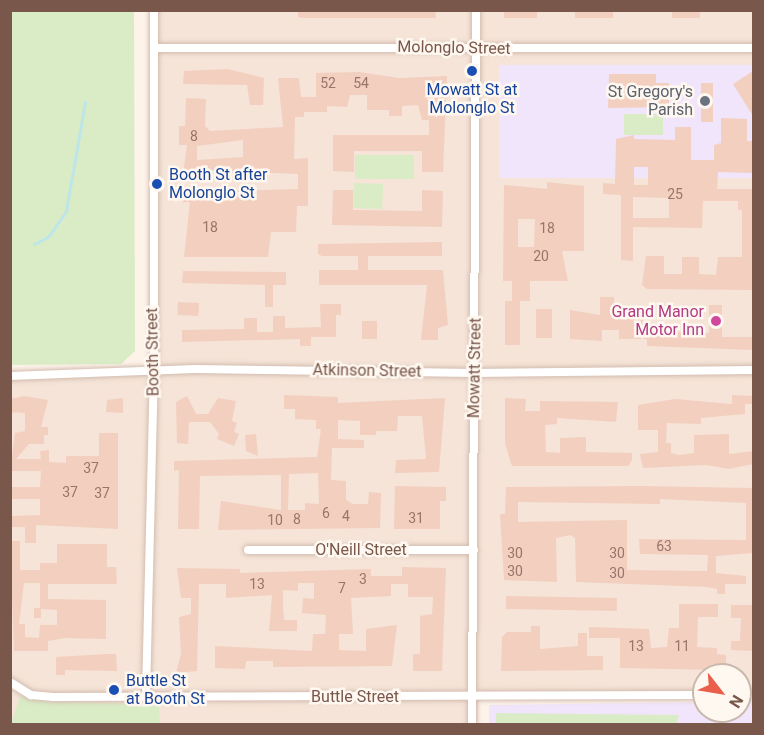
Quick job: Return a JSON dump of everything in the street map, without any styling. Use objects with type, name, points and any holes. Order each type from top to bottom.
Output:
[{"type":"street","name":"Booth Street","points":[[147,694],[154,372],[154,10]]},
{"type":"street","name":"Mowatt Street","points":[[472,724],[476,10]]},
{"type":"street","name":"Molonglo Street","points":[[154,48],[753,48]]},
{"type":"street","name":"Atkinson Street","points":[[10,376],[154,372],[475,374],[753,370]]},
{"type":"street","name":"Atkinson Street","points":[[723,372],[753,375]]},
{"type":"street","name":"O'Neill Street","points":[[248,550],[474,550]]},
{"type":"street","name":"Buttle Street","points":[[10,682],[31,695],[44,696],[147,694],[473,698],[692,696]]},
{"type":"shaded area","points":[[153,11],[753,11],[753,699],[752,663],[692,663],[692,699],[479,697],[477,724],[11,724],[10,378],[151,374]]},
{"type":"shaded area","points":[[499,65],[753,65],[753,178],[499,178]]},
{"type":"shaded area","points":[[753,701],[753,724],[489,724],[489,705],[692,702],[692,723],[752,723]]},
{"type":"green space","points":[[10,11],[134,11],[135,351],[121,364],[11,365]]},
{"type":"green space","points":[[624,114],[663,114],[663,135],[624,135]]},
{"type":"green space","points":[[355,155],[414,155],[414,179],[355,179]]},
{"type":"green space","points":[[354,183],[383,184],[382,209],[353,208]]},
{"type":"green space","points":[[20,696],[54,702],[159,704],[160,724],[11,724]]},
{"type":"green space","points":[[496,713],[679,715],[676,724],[496,724]]},
{"type":"building","points":[[298,10],[435,10],[436,18],[304,18],[298,17]]},
{"type":"building","points":[[504,10],[537,10],[537,18],[504,18]]},
{"type":"building","points":[[575,10],[613,10],[613,18],[575,18]]},
{"type":"building","points":[[672,10],[700,10],[700,18],[672,18]]},
{"type":"building","points":[[228,69],[264,78],[263,105],[250,105],[247,85],[183,84],[184,71]]},
{"type":"building","points":[[753,71],[753,116],[733,84]]},
{"type":"building","points":[[359,72],[399,78],[447,76],[443,172],[422,172],[422,151],[354,151],[354,172],[333,171],[333,135],[429,135],[429,120],[422,120],[418,105],[402,106],[402,116],[389,116],[389,110],[367,110],[367,95],[350,95],[347,107],[327,106],[327,112],[304,112],[304,117],[295,117],[294,159],[308,158],[308,206],[297,206],[296,232],[271,232],[268,257],[184,257],[190,202],[182,202],[182,192],[298,189],[298,174],[197,170],[197,174],[183,174],[187,145],[179,145],[179,126],[185,126],[186,98],[206,99],[205,126],[210,131],[283,127],[278,78],[299,78],[301,97],[316,97],[316,73]],"holes":[[[243,140],[243,157],[197,160],[197,146]]]},
{"type":"building","points":[[609,74],[656,74],[656,83],[669,83],[669,107],[608,108]]},
{"type":"building","name":"St Gregory's Parish","points":[[701,83],[713,83],[713,122],[701,122]]},
{"type":"building","points":[[721,118],[747,119],[747,141],[753,141],[753,173],[718,172],[717,189],[753,189],[753,290],[647,289],[642,285],[646,256],[664,256],[664,274],[682,274],[682,257],[699,257],[699,274],[716,275],[718,257],[742,257],[742,210],[738,210],[738,201],[703,201],[702,228],[633,227],[633,261],[621,260],[621,195],[603,194],[603,183],[615,184],[616,139],[634,135],[634,139],[675,140],[675,127],[691,127],[691,160],[714,160],[714,145],[721,143]],"holes":[[[634,167],[648,167],[648,185],[634,185]],[[633,197],[669,198],[669,218],[633,218]]]},
{"type":"building","points":[[547,182],[584,186],[584,251],[562,251],[568,281],[530,281],[530,301],[520,301],[520,345],[505,345],[505,301],[512,301],[512,281],[503,281],[504,185],[547,189]],"holes":[[[518,219],[535,219],[534,247],[518,247]]]},
{"type":"building","points":[[333,190],[353,190],[353,210],[422,211],[422,190],[443,191],[442,227],[332,225]]},
{"type":"building","points":[[442,242],[442,256],[368,256],[368,270],[443,270],[448,325],[438,328],[438,340],[421,340],[427,285],[319,285],[319,270],[358,270],[358,256],[322,256],[318,254],[318,244]]},
{"type":"building","points":[[183,271],[286,272],[286,285],[273,285],[273,307],[265,307],[265,285],[182,283]]},
{"type":"building","points":[[600,297],[614,297],[614,309],[642,309],[643,331],[709,333],[709,305],[722,305],[722,337],[753,337],[753,350],[647,346],[647,339],[619,339],[619,330],[602,330],[602,341],[570,339],[570,310],[600,315]]},
{"type":"building","points":[[178,302],[199,303],[198,316],[177,315]]},
{"type":"building","points":[[320,304],[341,304],[341,315],[336,315],[336,337],[311,337],[311,346],[300,346],[300,339],[182,342],[182,330],[244,329],[244,318],[257,318],[257,332],[273,332],[273,316],[285,316],[285,328],[321,327]]},
{"type":"building","points":[[536,309],[552,309],[552,338],[536,338]]},
{"type":"building","points":[[362,321],[377,321],[377,339],[362,339]]},
{"type":"building","points":[[284,395],[338,397],[338,403],[445,398],[439,472],[395,473],[396,460],[426,459],[422,416],[398,416],[397,431],[376,431],[376,435],[360,435],[360,421],[338,420],[338,439],[364,440],[364,448],[332,448],[331,480],[346,481],[346,500],[353,504],[368,504],[369,492],[381,493],[380,528],[218,530],[221,501],[281,510],[281,475],[200,476],[199,529],[178,529],[179,470],[174,471],[174,461],[317,457],[321,429],[316,429],[316,420],[295,419],[295,409],[284,409]],"holes":[[[318,473],[319,504],[305,503],[305,510],[288,510],[289,474]]]},
{"type":"building","points":[[732,395],[753,396],[753,404],[745,404],[745,414],[701,418],[701,424],[667,423],[666,443],[671,443],[671,453],[679,455],[694,453],[694,435],[729,434],[729,454],[753,451],[753,464],[729,469],[706,465],[643,468],[640,454],[658,452],[658,430],[638,430],[638,405],[675,399],[732,404]]},
{"type":"building","points":[[24,396],[48,400],[41,427],[48,427],[48,435],[44,435],[44,444],[29,444],[16,459],[41,459],[40,451],[49,450],[49,462],[66,463],[66,456],[99,456],[99,433],[118,433],[118,529],[36,525],[36,543],[25,543],[25,527],[10,527],[10,516],[40,515],[40,499],[10,499],[10,487],[40,487],[41,471],[10,471],[15,433],[25,431],[25,413],[10,412],[10,399]]},
{"type":"building","points":[[187,396],[196,414],[208,414],[218,398],[236,401],[232,421],[237,423],[234,432],[239,434],[234,446],[217,439],[219,434],[210,422],[189,422],[188,444],[177,443],[176,402]]},
{"type":"building","points":[[123,398],[123,413],[106,412],[107,400]]},
{"type":"building","points":[[505,398],[526,399],[525,411],[540,411],[540,401],[618,402],[616,422],[557,418],[557,424],[545,425],[546,452],[560,453],[560,438],[586,437],[586,452],[632,453],[632,460],[628,466],[512,466],[505,444]]},
{"type":"building","points":[[256,434],[258,456],[246,451],[245,435]]},
{"type":"building","points":[[395,486],[446,487],[446,501],[440,501],[440,529],[394,529]]},
{"type":"building","points":[[506,487],[753,488],[753,553],[716,556],[716,573],[746,576],[746,584],[725,584],[725,594],[717,594],[717,589],[707,587],[576,582],[575,538],[570,535],[556,538],[557,582],[504,580],[500,514],[505,514]],"holes":[[[660,499],[746,503],[746,540],[639,539],[640,554],[708,555],[707,571],[627,570],[627,520],[518,522],[518,502],[660,504]]]},
{"type":"building","points":[[10,541],[20,541],[20,570],[40,570],[40,563],[57,563],[57,544],[107,544],[107,567],[116,567],[117,584],[48,584],[48,599],[106,600],[106,639],[65,638],[48,641],[48,651],[14,651]],"holes":[[[24,583],[40,583],[40,608],[34,608],[34,618],[41,618],[41,609],[57,610],[57,625],[40,625],[39,638],[25,637],[25,624],[19,624]]]},
{"type":"building","points":[[402,567],[446,568],[442,671],[413,671],[413,654],[420,654],[420,616],[432,614],[433,597],[408,597],[408,584],[391,584],[391,596],[351,598],[353,634],[339,634],[339,650],[366,651],[366,629],[397,625],[392,666],[273,667],[273,661],[246,661],[245,669],[215,668],[215,646],[312,651],[313,634],[325,634],[326,615],[302,613],[303,598],[314,599],[314,583],[298,583],[298,591],[283,590],[284,620],[297,620],[297,631],[269,631],[272,595],[226,598],[226,584],[199,584],[197,671],[176,673],[181,654],[179,617],[191,614],[191,598],[181,598],[177,568],[240,569],[240,573],[371,569],[371,576],[402,576]]},
{"type":"building","points":[[506,596],[617,598],[617,611],[506,609]]},
{"type":"building","points":[[679,604],[718,604],[718,617],[698,617],[697,647],[717,648],[717,654],[726,655],[726,663],[692,663],[692,669],[620,668],[620,638],[589,638],[589,627],[649,629],[651,648],[667,647],[669,628],[679,628]]},
{"type":"building","points":[[731,605],[753,605],[753,651],[731,650],[731,641],[740,641],[741,618],[731,618]]},
{"type":"building","points":[[531,626],[540,626],[540,649],[578,646],[578,633],[587,633],[587,656],[603,656],[603,670],[501,671],[502,637],[507,632],[531,632]]},
{"type":"building","points":[[116,654],[117,671],[65,670],[65,675],[56,675],[56,657]]},
{"type":"waterway","points":[[34,244],[48,237],[66,211],[85,102]]},
{"type":"place","name":"Mowatt St at Molonglo St","points":[[472,71]]},
{"type":"place","name":"St Gregory's Parish","points":[[705,101]]},
{"type":"place","name":"Booth St after Molonglo St","points":[[157,184]]},
{"type":"place","name":"Grand Manor Motor Inn","points":[[716,321]]},
{"type":"place","name":"Buttle St at Booth St","points":[[114,690]]}]
